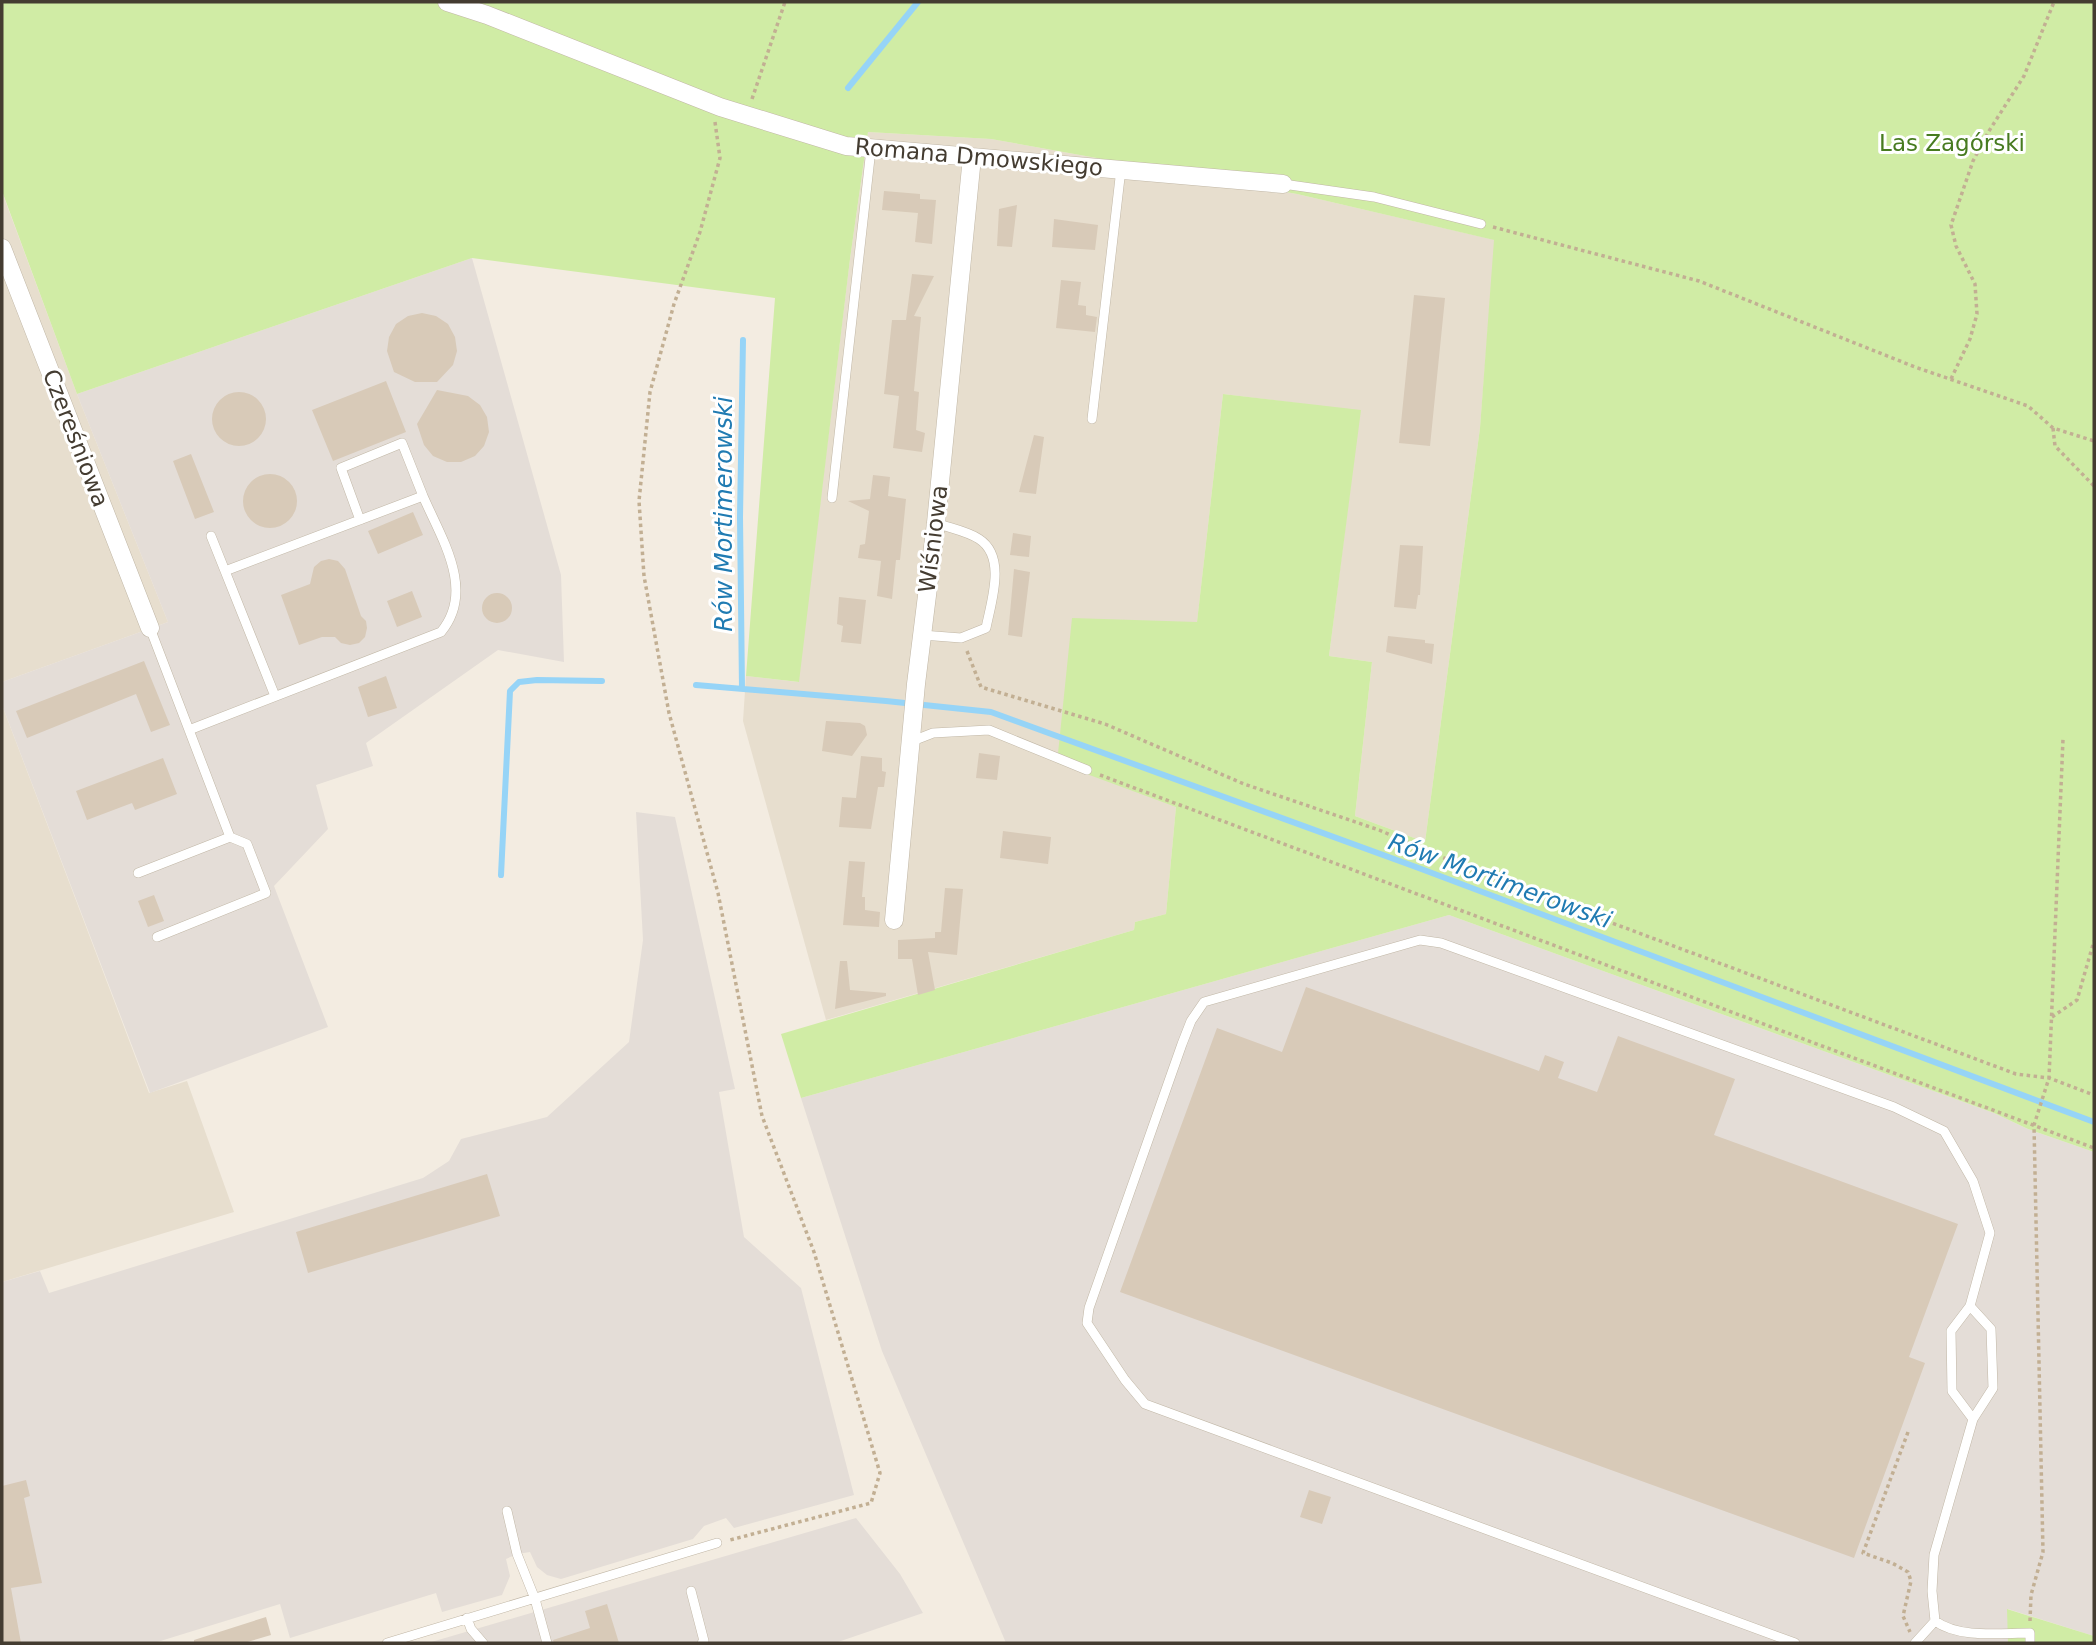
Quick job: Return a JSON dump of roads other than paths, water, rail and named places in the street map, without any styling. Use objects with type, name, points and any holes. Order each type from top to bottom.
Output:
[{"type":"street","name":"Romana Dmowskiego","points":[[447,2],[487,15],[720,107],[846,146],[1283,184]]},
{"type":"street","name":"Wiśniowa","points":[[894,920],[971,157]]},
{"type":"street","name":"Czereśniowa","points":[[2,248],[150,628]]},
{"type":"lane","points":[[832,498],[871,149]]},
{"type":"lane","points":[[1092,419],[1121,169]]},
{"type":"lane","points":[[1283,184],[1374,197],[1481,224]]},
{"type":"lane","points":[[189,730],[441,632],[450,621],[457,593],[456,577],[401,443],[341,468],[360,520]]},
{"type":"lane","points":[[225,571],[424,496]]},
{"type":"lane","points":[[922,635],[961,638],[986,628],[994,587],[993,556],[979,539],[936,523]]},
{"type":"lane","points":[[211,536],[275,696]]},
{"type":"lane","points":[[150,628],[230,837]]},
{"type":"lane","points":[[910,742],[933,733],[989,730],[1087,770]]},
{"type":"lane","points":[[138,873],[230,837],[247,844],[267,893],[157,937]]},
{"type":"lane","points":[[1795,1643],[1145,1404],[1125,1380],[1087,1323],[1089,1308],[1191,1021],[1204,1002],[1420,940],[1441,943],[1894,1107],[1944,1131],[1973,1181],[1990,1234],[1970,1306],[1951,1331],[1952,1391],[1973,1419]]},
{"type":"lane","points":[[1915,1643],[1935,1621],[1932,1591],[1934,1555],[1973,1419],[1993,1388],[1991,1329],[1970,1306]]},
{"type":"lane","points":[[507,1511],[517,1555],[547,1643]]},
{"type":"lane","points":[[387,1643],[416,1639],[467,1618],[717,1543]]},
{"type":"lane","points":[[691,1591],[704,1642],[702,1643]]},
{"type":"lane","points":[[467,1618],[471,1629],[483,1643]]},
{"type":"lane","points":[[1935,1621],[1970,1633],[2030,1638]]},
{"type":"waterway","name":"Rów Mortimerowski","points":[[848,88],[918,2]]},
{"type":"waterway","name":"Rów Mortimerowski","points":[[742,689],[740,517],[743,340]]},
{"type":"waterway","points":[[501,875],[510,691],[519,682],[537,680],[602,681]]},
{"type":"waterway","name":"Rów Mortimerowski","points":[[696,685],[991,712],[1416,867],[2094,1122]]},
{"type":"park label","name":"Las Zagórski","points":[[1952,143]]}]
